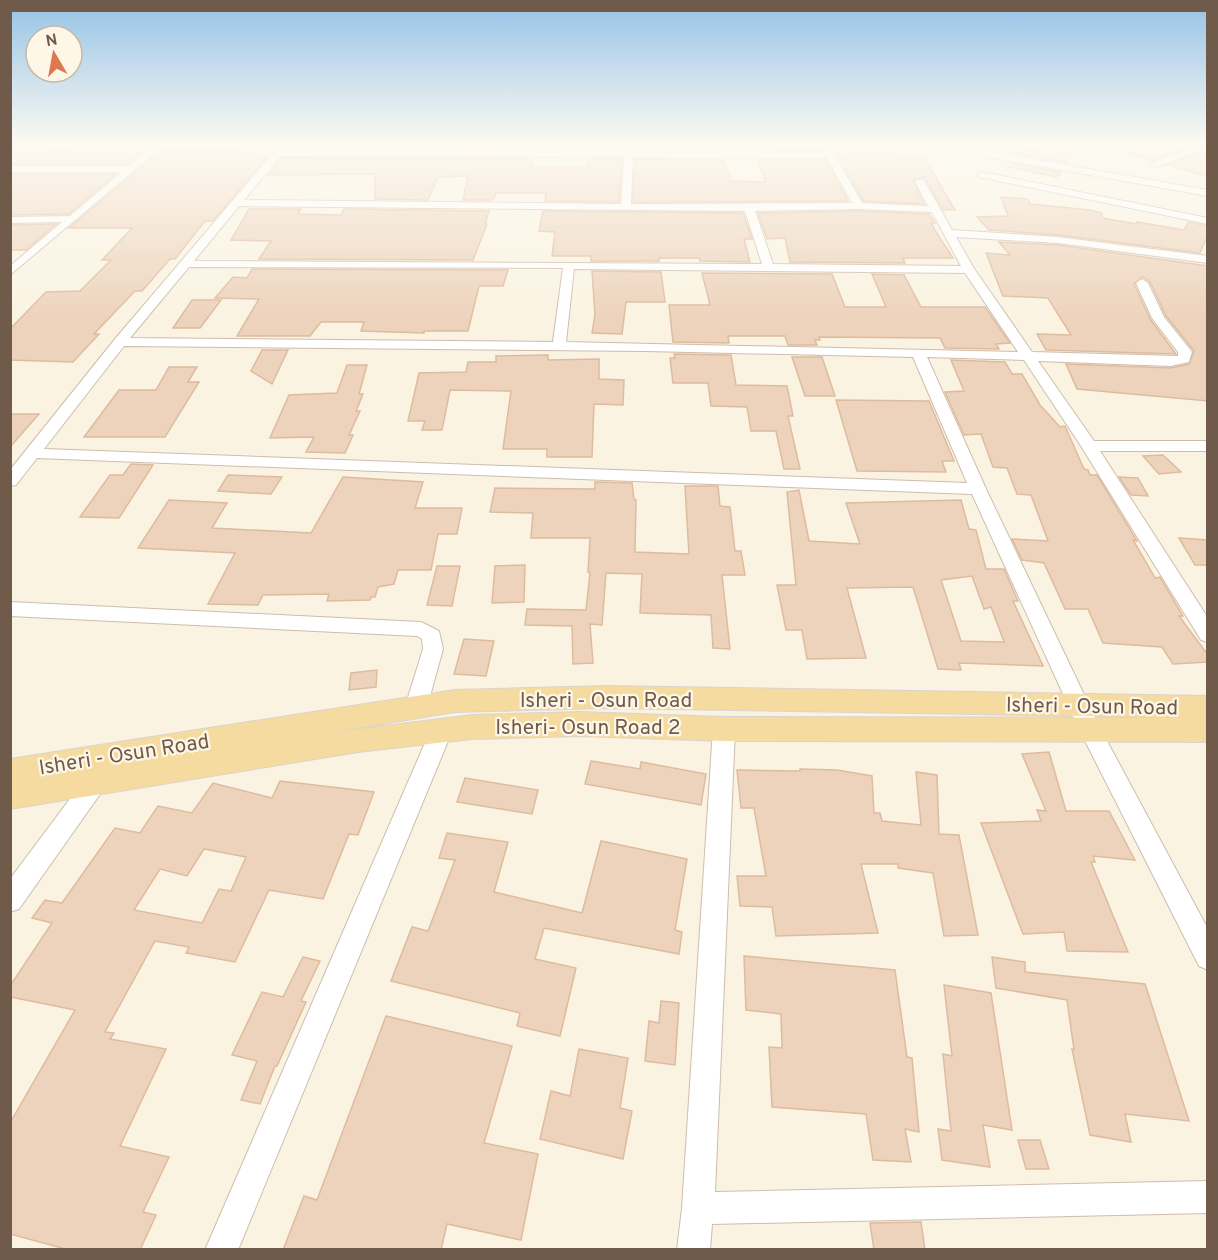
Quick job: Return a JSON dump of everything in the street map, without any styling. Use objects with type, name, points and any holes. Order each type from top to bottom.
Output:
[{"type":"main road","name":"Isheri - Osun Road","points":[[10,772],[455,701],[607,697],[1084,717],[1208,707]]},
{"type":"main road","name":"Isheri- Osun Road 2","points":[[10,796],[358,740],[442,729],[579,723],[724,729],[1084,717],[1208,730]]},
{"type":"street","points":[[10,272],[90,204]]},
{"type":"street","points":[[10,481],[120,342],[237,204]]},
{"type":"street","points":[[393,204],[749,208],[859,206],[935,209]]},
{"type":"street","points":[[932,204],[969,270],[1089,446],[1208,635]]},
{"type":"street","points":[[1123,204],[1208,221]]},
{"type":"street","points":[[749,208],[769,269]]},
{"type":"street","points":[[10,220],[73,219]]},
{"type":"street","points":[[947,233],[1058,240],[1208,260]]},
{"type":"street","points":[[186,264],[569,265],[969,270]]},
{"type":"street","points":[[559,345],[569,265]]},
{"type":"street","points":[[120,342],[559,345],[1027,356],[1171,362],[1184,359],[1185,352],[1158,318],[1142,283]]},
{"type":"street","points":[[918,353],[978,489],[1084,717],[1208,957]]},
{"type":"street","points":[[1089,446],[1208,446]]},
{"type":"street","points":[[33,453],[978,489]]},
{"type":"street","points":[[10,609],[421,629],[432,636],[433,649],[416,707]]},
{"type":"street","points":[[220,1250],[442,729]]},
{"type":"street","points":[[693,1250],[698,1208],[724,729]]},
{"type":"street","points":[[10,900],[95,783]]},
{"type":"street","points":[[698,1208],[1208,1197]]},
{"type":"building","points":[[10,204],[81,204],[69,214],[10,215]]},
{"type":"building","points":[[98,204],[227,204],[213,221],[205,221],[175,259],[170,259],[142,291],[135,291],[94,334],[99,334],[73,362],[10,360],[10,329],[46,292],[80,291],[111,260],[102,260],[132,228],[69,228]]},
{"type":"building","points":[[939,204],[951,204],[955,210],[943,210]]},
{"type":"building","points":[[1004,204],[1030,204],[1090,210],[1102,213],[1102,218],[1184,230],[1188,222],[1208,226],[1208,234],[1200,253],[1058,235],[989,230],[977,217],[1008,216]]},
{"type":"building","points":[[249,209],[301,209],[298,214],[341,215],[344,209],[489,211],[485,224],[487,224],[473,260],[259,259],[271,241],[231,240]]},
{"type":"building","points":[[543,211],[743,213],[752,239],[744,239],[750,262],[700,261],[699,258],[659,258],[659,261],[591,261],[591,256],[552,256],[555,232],[539,231]]},
{"type":"building","points":[[859,211],[929,214],[935,223],[931,223],[953,258],[903,258],[905,263],[790,262],[785,238],[767,239],[758,213]]},
{"type":"building","points":[[56,224],[26,250],[10,250],[10,225]]},
{"type":"building","points":[[999,242],[1058,245],[1208,266],[1208,401],[1077,389],[1066,364],[1171,368],[1189,364],[1194,351],[1166,316],[1150,282],[1143,277],[1134,284],[1150,319],[1176,354],[1046,350],[1037,334],[1071,335],[1048,298],[1003,296],[986,253],[1010,255]]},
{"type":"building","points":[[252,269],[508,270],[503,286],[479,286],[468,331],[424,331],[424,333],[361,331],[364,322],[321,322],[310,336],[237,336],[259,299],[215,298],[233,277],[247,278]]},
{"type":"building","points":[[592,271],[661,272],[665,302],[626,302],[622,334],[592,333],[595,315]]},
{"type":"building","points":[[702,273],[832,274],[845,307],[886,307],[872,274],[904,275],[921,307],[985,307],[1010,343],[996,344],[999,349],[945,348],[940,338],[819,337],[820,340],[815,340],[817,345],[788,345],[785,336],[728,336],[729,343],[673,342],[669,305],[710,305]]},
{"type":"building","points":[[192,300],[221,300],[200,328],[173,328]]},
{"type":"building","points":[[262,350],[288,350],[272,384],[251,371]]},
{"type":"building","points":[[674,354],[731,355],[736,385],[787,386],[793,416],[788,416],[800,469],[784,469],[776,431],[751,431],[747,407],[711,406],[708,383],[673,383],[670,358],[675,358]]},
{"type":"building","points":[[548,355],[548,360],[599,359],[599,379],[624,380],[623,405],[594,404],[592,457],[547,457],[547,449],[503,449],[511,391],[450,390],[442,430],[422,430],[425,421],[408,421],[419,373],[466,372],[468,362],[496,362],[496,356]]},
{"type":"building","points":[[792,357],[822,357],[835,396],[805,396]]},
{"type":"building","points":[[951,360],[1005,362],[1012,374],[1022,374],[1040,405],[1060,427],[1065,426],[1084,469],[1088,470],[1090,475],[1097,475],[1137,541],[1133,540],[1155,578],[1160,577],[1183,616],[1179,616],[1208,655],[1208,662],[1173,664],[1162,647],[1103,643],[1088,609],[1065,609],[1044,563],[1022,560],[1012,539],[1048,541],[1031,495],[1017,494],[1007,468],[993,467],[981,434],[964,435],[945,392],[964,391]]},
{"type":"building","points":[[347,365],[367,365],[359,394],[363,394],[356,411],[360,411],[349,435],[353,435],[345,453],[306,452],[314,437],[270,438],[289,395],[337,393]]},
{"type":"building","points":[[169,367],[197,367],[188,382],[199,382],[165,437],[84,437],[119,390],[156,390]]},
{"type":"building","points":[[836,400],[929,401],[954,461],[942,461],[946,472],[857,471]]},
{"type":"building","points":[[10,414],[39,414],[10,447]]},
{"type":"building","points":[[1163,455],[1181,472],[1159,474],[1143,456]]},
{"type":"building","points":[[131,464],[153,465],[119,518],[80,517],[110,475],[123,475]]},
{"type":"building","points":[[228,475],[282,477],[271,494],[218,491]]},
{"type":"building","points":[[343,477],[423,482],[415,508],[462,508],[457,534],[438,534],[431,570],[398,570],[394,584],[378,587],[375,597],[371,597],[370,600],[327,601],[329,594],[263,595],[258,605],[208,604],[235,553],[138,548],[169,500],[227,503],[212,528],[311,533]]},
{"type":"building","points":[[1119,477],[1138,478],[1148,496],[1131,495]]},
{"type":"building","points":[[595,482],[632,483],[636,500],[635,552],[689,554],[685,486],[718,486],[720,506],[730,507],[735,551],[741,551],[745,575],[722,575],[730,649],[713,648],[711,615],[640,613],[642,574],[606,573],[602,625],[590,624],[593,663],[573,664],[572,626],[525,625],[527,609],[586,610],[590,573],[588,572],[590,538],[531,538],[533,513],[490,512],[495,488],[595,489]]},
{"type":"building","points":[[799,490],[809,541],[860,544],[846,503],[961,500],[969,529],[976,530],[986,569],[1004,569],[1018,601],[1013,601],[1043,666],[959,663],[961,670],[938,669],[913,587],[847,588],[866,658],[807,659],[802,630],[786,630],[777,585],[796,585],[787,492]],"holes":[[[972,576],[984,609],[991,607],[1004,642],[961,641],[941,580]]]},
{"type":"building","points":[[1179,538],[1208,540],[1208,565],[1195,565]]},
{"type":"building","points":[[525,565],[524,602],[492,603],[495,566]]},
{"type":"building","points":[[437,566],[460,566],[452,606],[427,605]]},
{"type":"building","points":[[464,639],[494,641],[486,676],[454,674]]},
{"type":"building","points":[[377,670],[376,687],[349,690],[351,673]]},
{"type":"building","points":[[1049,752],[1066,811],[1109,811],[1135,860],[1093,856],[1095,862],[1091,862],[1128,952],[1067,951],[1064,932],[1023,934],[981,823],[1041,821],[1037,810],[1046,811],[1022,754]]},
{"type":"building","points":[[591,761],[640,769],[641,762],[706,774],[701,805],[585,784]]},
{"type":"building","points":[[800,769],[837,770],[872,776],[874,813],[880,813],[882,821],[921,825],[916,772],[937,775],[939,834],[959,835],[978,935],[944,936],[933,873],[898,868],[898,864],[861,864],[878,933],[776,936],[772,907],[740,906],[737,876],[766,876],[754,808],[741,808],[737,770],[800,771]]},
{"type":"building","points":[[465,778],[538,790],[532,814],[457,802]]},
{"type":"building","points":[[280,781],[374,792],[358,835],[349,834],[323,899],[269,890],[235,962],[186,953],[189,947],[155,941],[105,1032],[114,1033],[110,1039],[166,1049],[120,1146],[169,1157],[143,1212],[156,1215],[140,1250],[69,1250],[10,1234],[10,1123],[75,1010],[10,997],[10,986],[52,923],[32,918],[45,900],[62,903],[115,828],[140,833],[158,806],[192,813],[213,783],[272,798]],"holes":[[[204,849],[246,857],[231,891],[219,889],[202,923],[134,910],[160,869],[187,876]]]},
{"type":"building","points":[[447,833],[508,842],[494,892],[582,913],[601,841],[687,859],[675,930],[682,932],[679,954],[544,928],[535,959],[576,968],[560,1036],[517,1026],[520,1013],[391,981],[412,927],[428,931],[455,860],[439,858]]},
{"type":"building","points":[[744,956],[895,970],[907,1057],[912,1058],[919,1132],[905,1129],[911,1162],[873,1160],[866,1114],[772,1107],[769,1047],[782,1048],[781,1014],[746,1010]]},
{"type":"building","points":[[303,957],[320,961],[301,1001],[306,1002],[275,1066],[260,1104],[241,1100],[257,1061],[232,1055],[262,992],[283,997]]},
{"type":"building","points":[[992,957],[1025,962],[1025,972],[1145,984],[1189,1121],[1125,1114],[1131,1142],[1090,1135],[1072,1049],[1074,1050],[1067,1000],[996,988]]},
{"type":"building","points":[[944,985],[991,993],[1012,1130],[983,1125],[990,1167],[942,1160],[938,1129],[951,1131],[943,1054],[952,1056]]},
{"type":"building","points":[[661,1001],[679,1003],[675,1065],[645,1061],[649,1021],[659,1023]]},
{"type":"building","points":[[386,1016],[512,1046],[484,1143],[538,1154],[521,1240],[447,1224],[441,1250],[283,1250],[304,1196],[317,1200]]},
{"type":"building","points":[[579,1049],[628,1058],[620,1108],[632,1111],[623,1159],[540,1139],[551,1091],[570,1096]]},
{"type":"building","points":[[1018,1140],[1040,1140],[1049,1169],[1026,1169]]},
{"type":"building","points":[[921,1222],[925,1250],[874,1250],[870,1223]]}]
